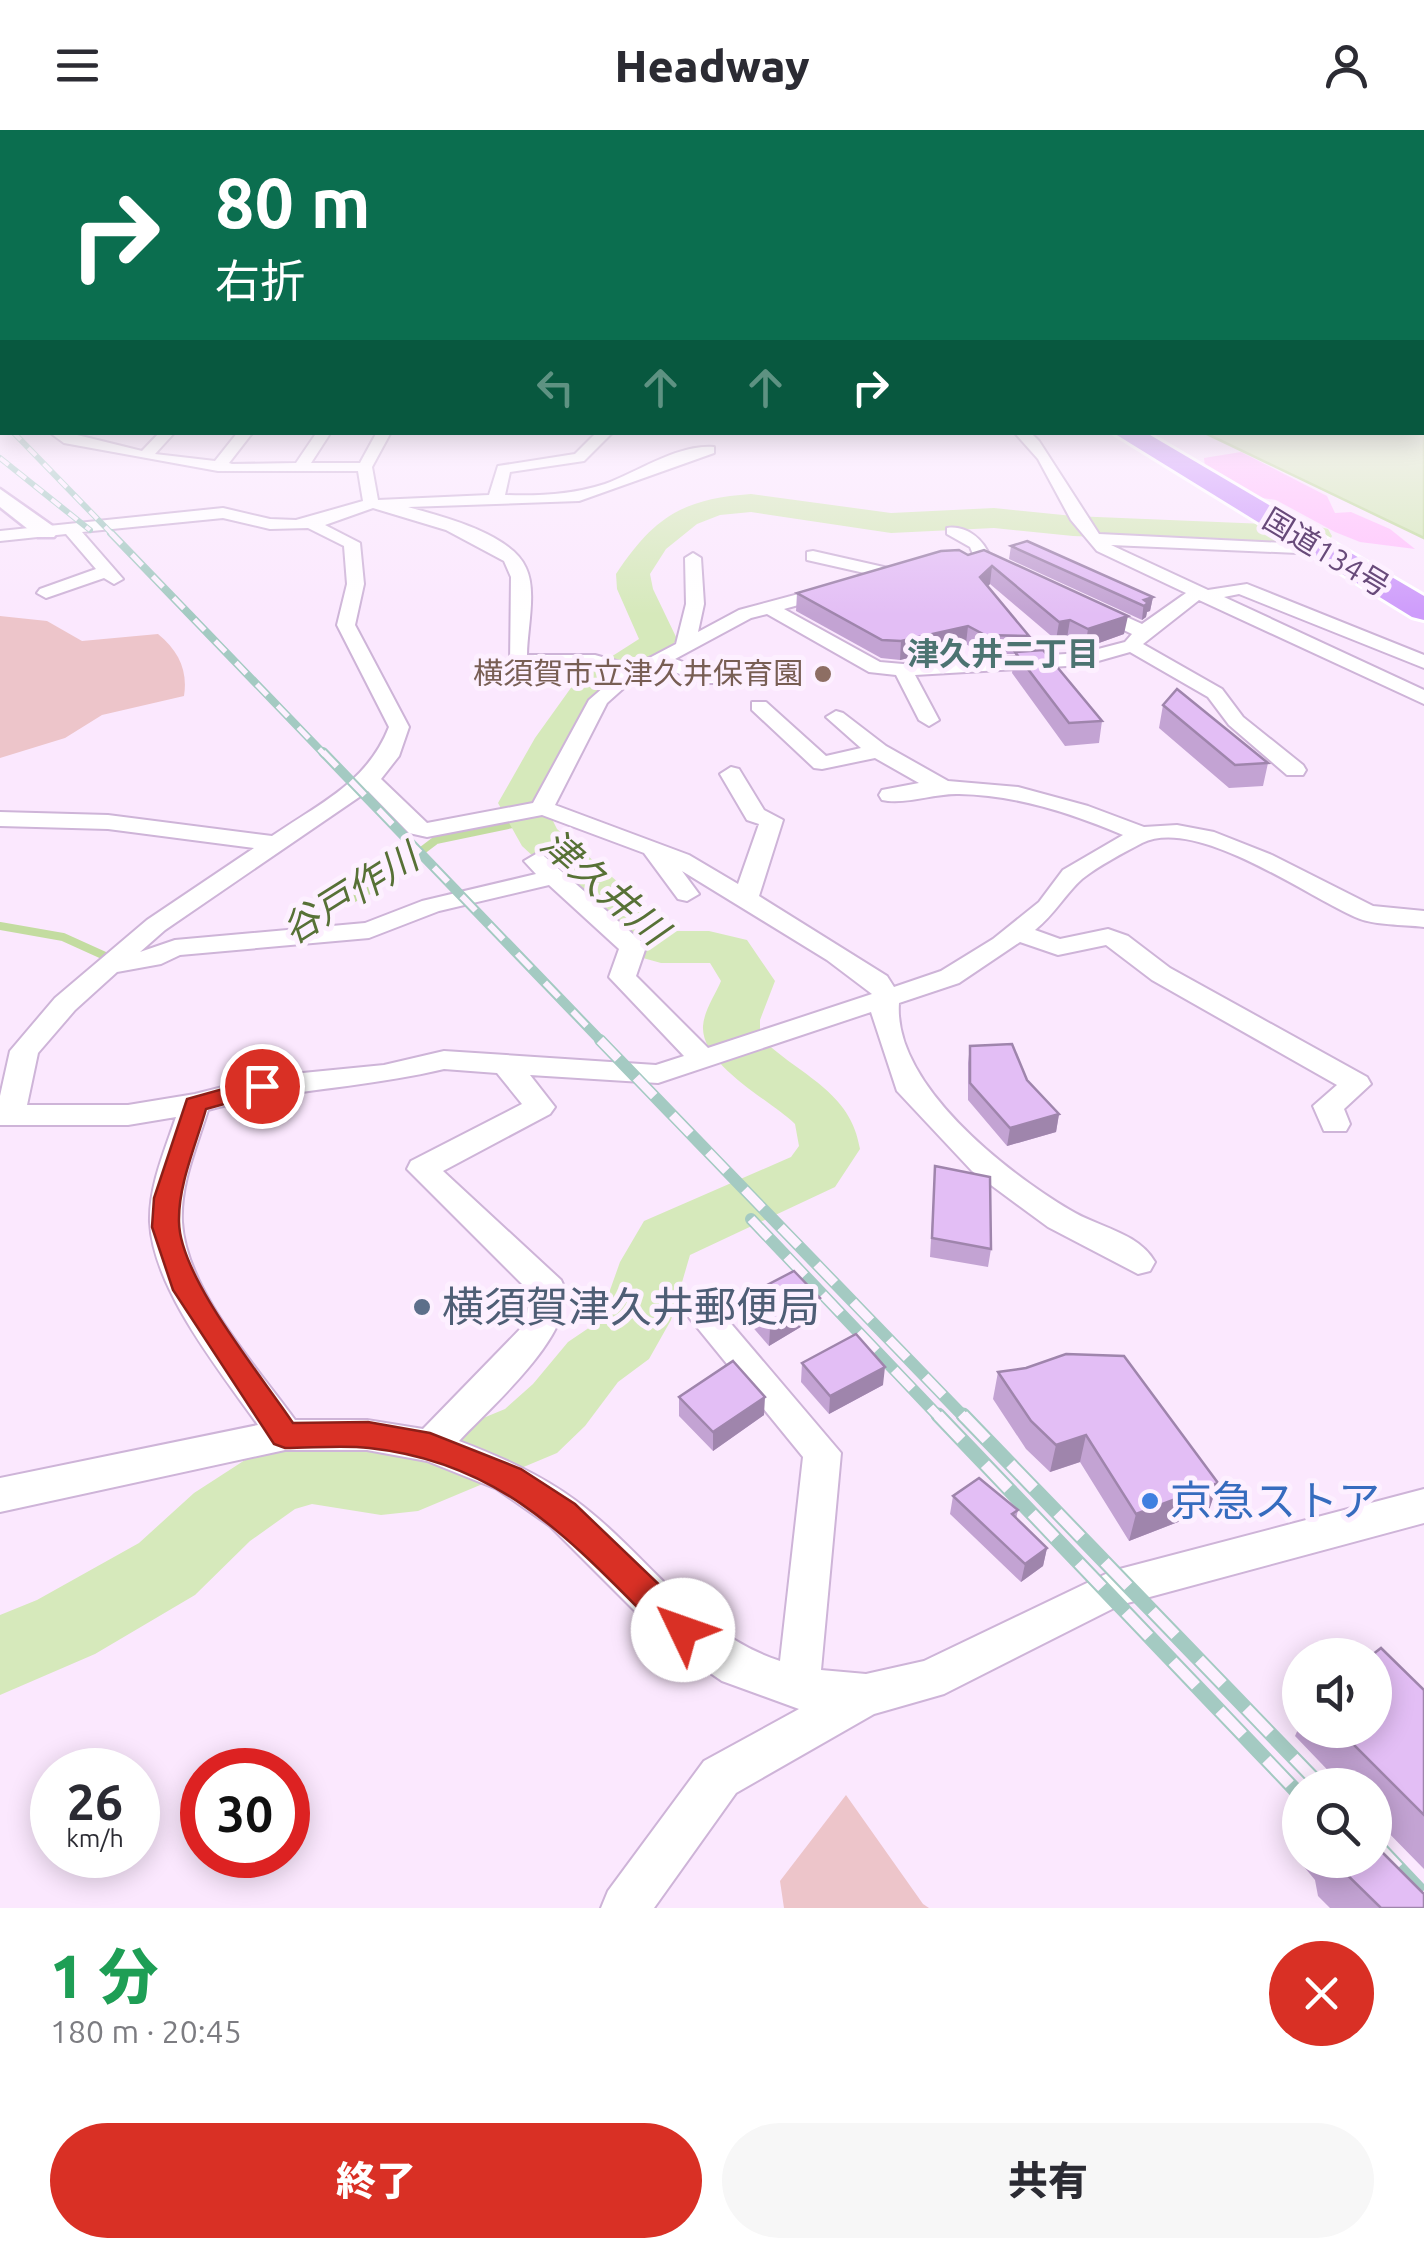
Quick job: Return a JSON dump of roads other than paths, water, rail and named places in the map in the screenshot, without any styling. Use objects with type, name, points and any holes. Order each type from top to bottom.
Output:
[{"type":"highway","name":"国道134号","points":[[1152,449],[1424,610]]},
{"type":"street","points":[[112,449],[218,467],[365,467]]},
{"type":"street","points":[[145,456],[152,449]]},
{"type":"street","points":[[218,467],[232,449]]},
{"type":"street","points":[[300,468],[313,449]]},
{"type":"street","points":[[365,467],[375,449]]},
{"type":"street","points":[[496,499],[503,469],[579,458],[588,449]]},
{"type":"street","points":[[1036,449],[1087,531],[1116,554],[1424,698]]},
{"type":"street","points":[[0,536],[223,513],[237,513],[269,524],[311,524],[380,504],[429,498],[582,496],[607,490],[684,455],[709,450]]},
{"type":"street","points":[[365,467],[380,504]]},
{"type":"street","points":[[0,496],[46,532]]},
{"type":"street","points":[[380,504],[432,518],[510,556],[519,569],[517,662],[626,669],[661,660],[731,621],[901,571],[813,556]]},
{"type":"street","points":[[311,524],[352,543],[357,568],[354,600],[346,625],[399,728],[388,756],[369,780],[156,925],[65,1004],[24,1050],[6,1114],[128,1115],[195,1104],[262,1086],[384,1074],[444,1060],[658,1074],[950,976],[1048,907],[1072,876],[1141,834]]},
{"type":"street","points":[[46,593],[111,575],[71,530]]},
{"type":"street","points":[[953,531],[977,544],[974,558],[1000,565]]},
{"type":"street","points":[[1087,531],[1320,549]]},
{"type":"street","points":[[686,646],[695,604],[693,558]]},
{"type":"street","points":[[768,608],[876,668],[903,670],[1084,659],[1138,639],[1201,594],[1241,588],[1424,662]]},
{"type":"street","points":[[1071,598],[1138,639],[1215,694],[1236,721],[1295,770]]},
{"type":"street","points":[[1344,628],[1377,618]]},
{"type":"street","points":[[1330,656],[1367,638]]},
{"type":"street","points":[[661,660],[711,679]]},
{"type":"street","points":[[532,811],[547,794],[600,700],[626,669]]},
{"type":"street","points":[[903,670],[929,720]]},
{"type":"street","points":[[758,706],[822,763],[878,751]]},
{"type":"street","points":[[836,718],[878,751],[941,786]]},
{"type":"street","points":[[731,774],[754,814],[772,820],[745,900]]},
{"type":"street","points":[[369,780],[418,828],[427,830],[532,811],[651,846],[878,982],[886,996],[884,1019],[907,1084],[982,1163],[1059,1219],[1124,1250],[1138,1262]]},
{"type":"street","points":[[890,795],[941,786],[1010,790],[1050,799],[1141,834],[1176,832],[1206,837],[1264,860],[1367,913],[1424,919]]},
{"type":"street","points":[[0,819],[108,822],[273,843]]},
{"type":"street","points":[[651,846],[688,894]]},
{"type":"street","points":[[107,966],[152,958],[175,948],[368,930],[544,869],[633,948],[622,977],[713,1053]]},
{"type":"street","points":[[1016,932],[1058,946],[1108,938],[1119,940],[1161,974],[1357,1084],[1328,1106],[1335,1124]]},
{"type":"street","points":[[437,1449],[542,1329],[549,1289],[422,1169],[540,1107],[505,1063]]},
{"type":"street","points":[[195,1104],[168,1198],[165,1227],[183,1283],[285,1436]]},
{"type":"street","points":[[704,1315],[822,1453],[798,1688]]},
{"type":"street","points":[[0,1494],[285,1436],[368,1435],[437,1449],[491,1470],[564,1514],[683,1630],[737,1667],[798,1688],[866,1695]]},
{"type":"street","points":[[633,1902],[720,1776],[866,1695],[930,1680],[1112,1589],[1424,1506]]},
{"type":"waterway","name":"津久井川","points":[[0,1655],[66,1627],[167,1569],[222,1517],[272,1483],[312,1472],[381,1482],[418,1479],[531,1431],[559,1405],[593,1362],[624,1340],[637,1320],[653,1262],[667,1238],[813,1172],[830,1149],[818,1112],[751,1060],[732,1037],[732,1020],[748,981],[729,951],[661,947],[538,836],[521,803],[544,757],[592,686],[646,653],[658,639],[635,589],[633,574],[653,543],[686,517],[715,506],[751,503],[891,523],[994,518],[1073,526],[1316,536]]},
{"type":"waterway","name":"谷戸作川","points":[[289,936],[303,924],[370,890],[436,840],[527,821]]},
{"type":"waterway","name":"谷戸作川","points":[[0,926],[63,937],[116,961]]},
{"type":"railway","points":[[29,449],[113,535]]},
{"type":"railway","points":[[0,458],[90,530]]},
{"type":"railway","points":[[111,533],[325,755]]},
{"type":"railway","points":[[323,752],[602,1042]]},
{"type":"railway","points":[[600,1040],[965,1418]]},
{"type":"railway","points":[[751,1219],[940,1418]]},
{"type":"railway","points":[[938,1415],[1282,1776]]},
{"type":"railway","points":[[963,1415],[1304,1768]]},
{"type":"railway","points":[[1392,1861],[1424,1895]]},
{"type":"place","name":"横須賀市立津久井保育園","points":[[823,674]]},
{"type":"place","name":"横須賀津久井郵便局","points":[[422,1307]]},
{"type":"place","name":"京急ストア","points":[[1150,1501]]},
{"type":"district","name":"津久井二丁目","points":[[1003,654]]}]
